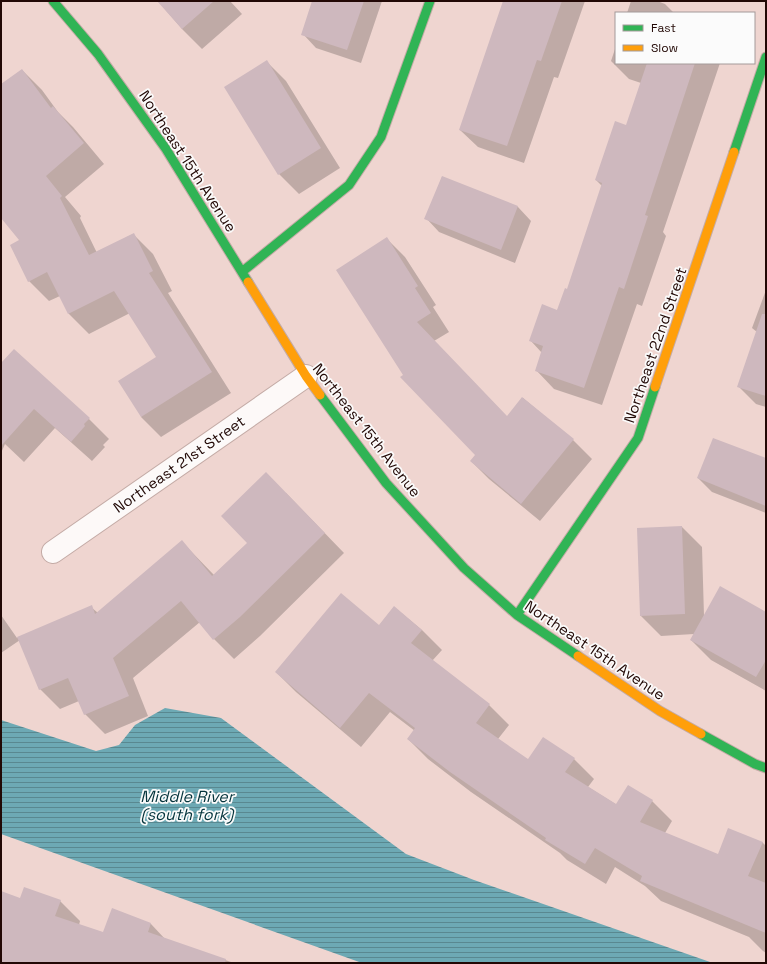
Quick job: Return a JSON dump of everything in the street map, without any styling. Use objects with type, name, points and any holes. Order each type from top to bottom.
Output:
[{"type":"street","name":"Northeast 15th Avenue","points":[[52,1],[98,54],[166,149],[306,376],[386,483],[464,568],[517,615],[660,711],[755,764],[766,768]]},
{"type":"street","points":[[242,271],[349,184],[381,137],[430,1]]},
{"type":"street","name":"Northeast 22nd Street","points":[[517,615],[638,438],[766,57]]},
{"type":"street","name":"Northeast 21st Street","points":[[53,552],[306,376]]},
{"type":"water","name":"Middle River (south fork)","points":[[165,708],[221,718],[406,854],[474,880],[713,963],[362,963],[1,834],[1,720],[96,751],[119,745],[135,725]]},
{"type":"building","points":[[157,1],[214,1],[182,29]]},
{"type":"building","points":[[312,1],[364,1],[347,50],[301,35]]},
{"type":"building","points":[[503,1],[562,1],[541,61],[537,60],[507,146],[459,130]]},
{"type":"building","points":[[267,60],[321,148],[278,175],[224,87]]},
{"type":"building","points":[[647,64],[695,64],[645,215],[648,216],[624,289],[619,287],[584,388],[535,371],[543,346],[529,341],[542,304],[557,310],[565,288],[567,289],[602,183],[595,180],[615,121],[626,125]]},
{"type":"building","points":[[22,69],[51,108],[53,106],[84,143],[46,176],[62,196],[60,198],[89,255],[134,233],[153,271],[149,273],[212,372],[141,417],[118,381],[156,357],[114,291],[68,314],[47,272],[28,282],[10,245],[19,240],[1,218],[1,84]]},
{"type":"building","points":[[442,176],[518,206],[501,250],[424,219]]},
{"type":"building","points":[[387,237],[418,286],[415,288],[431,313],[417,322],[507,416],[522,397],[574,439],[521,504],[470,461],[475,455],[400,377],[403,375],[336,270]]},
{"type":"building","points":[[762,314],[766,314],[766,396],[737,387]]},
{"type":"building","points":[[14,349],[90,418],[71,442],[34,409],[1,446],[1,363]]},
{"type":"building","points":[[713,438],[766,458],[766,506],[697,478]]},
{"type":"building","points":[[266,472],[325,533],[240,617],[213,640],[181,601],[113,658],[129,696],[84,715],[68,678],[39,690],[17,637],[92,605],[95,614],[182,540],[212,576],[247,543],[221,516]]},
{"type":"building","points":[[682,526],[685,614],[640,616],[637,528]]},
{"type":"building","points":[[720,586],[766,612],[766,660],[756,677],[690,640]]},
{"type":"building","points":[[341,593],[379,625],[394,606],[422,630],[411,643],[490,704],[476,723],[528,759],[543,737],[575,758],[565,772],[616,804],[628,785],[653,800],[640,822],[718,854],[728,828],[763,842],[748,876],[766,883],[766,933],[640,881],[642,876],[595,848],[585,864],[545,840],[546,838],[450,772],[407,739],[415,728],[369,693],[340,728],[275,672]]},
{"type":"building","points":[[24,887],[61,900],[55,916],[103,932],[112,908],[151,923],[148,932],[226,959],[225,963],[1,963],[1,891],[20,898]]},
{"type":"traffic: fast","points":[[53,1],[98,54],[166,149],[248,282]]},
{"type":"traffic: fast","points":[[243,271],[349,185],[381,137],[430,1]]},
{"type":"traffic: fast","points":[[734,152],[766,57]]},
{"type":"traffic: fast","points":[[517,615],[638,438],[655,387]]},
{"type":"traffic: fast","points":[[320,395],[386,483],[464,568],[517,615],[578,656]]},
{"type":"traffic: fast","points":[[701,734],[755,764],[766,768]]},
{"type":"traffic: slow","points":[[655,387],[734,152]]},
{"type":"traffic: slow","points":[[248,282],[306,376],[320,395]]},
{"type":"traffic: slow","points":[[578,656],[660,711],[701,734]]}]
